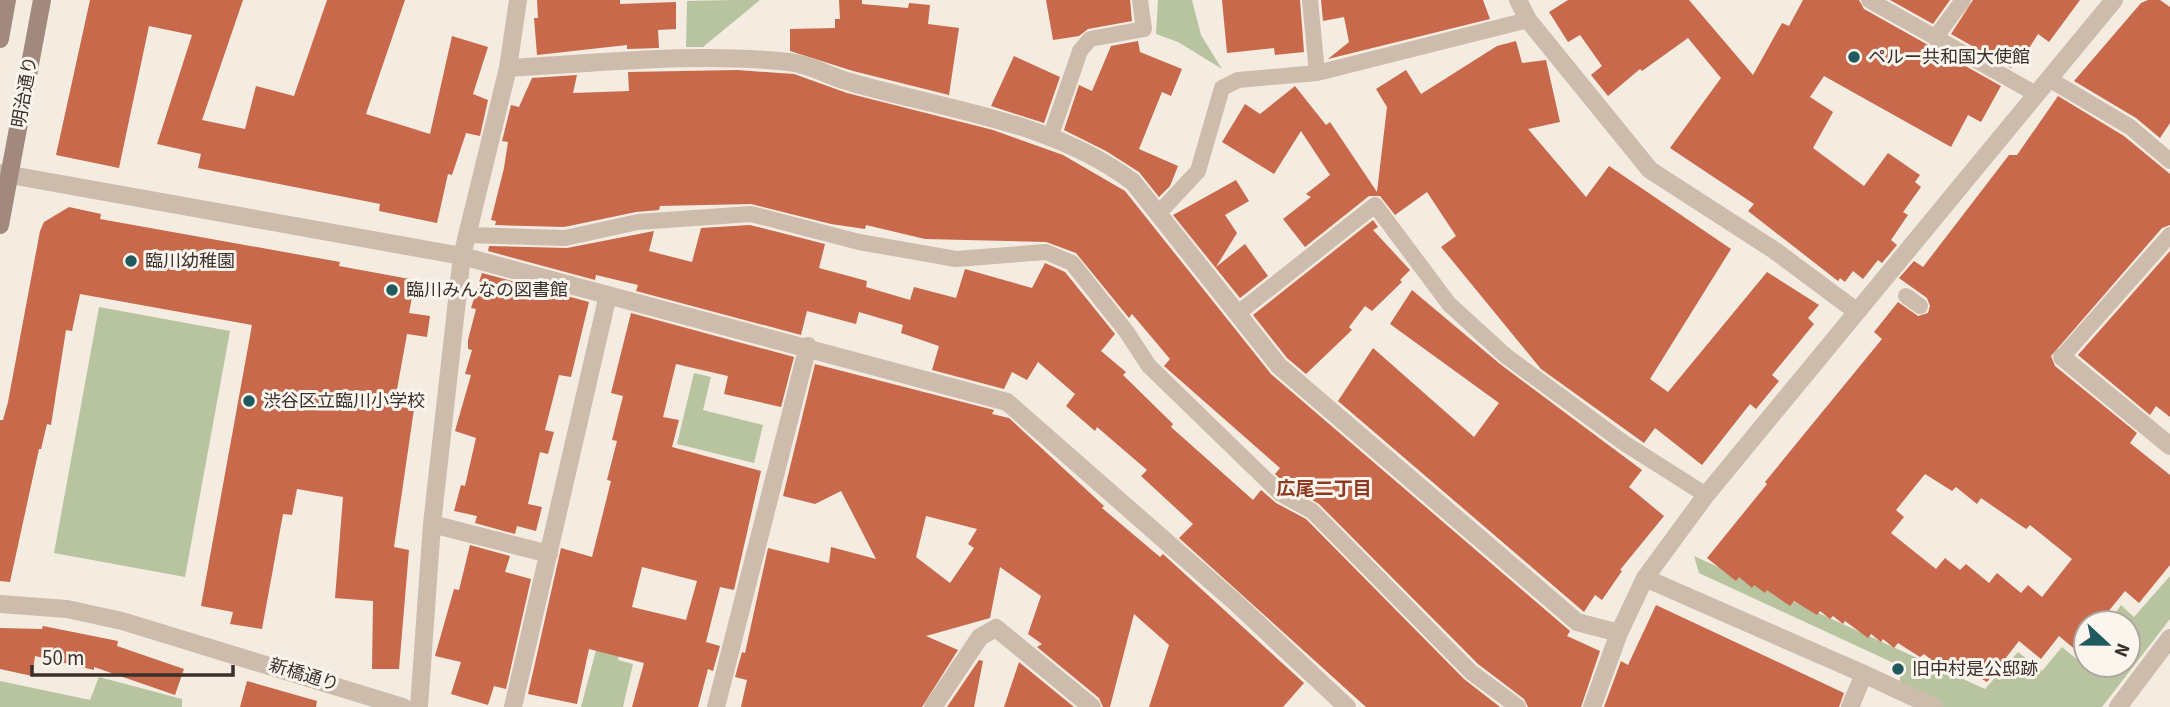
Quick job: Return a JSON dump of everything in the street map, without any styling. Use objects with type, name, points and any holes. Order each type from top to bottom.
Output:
[{"type":"main road","name":"明治通り","points":[[0,39],[7,0]]},
{"type":"main road","name":"明治通り","points":[[0,225],[5,175],[42,0]]},
{"type":"street","points":[[419,707],[432,524],[462,256],[508,68],[518,0]]},
{"type":"street","points":[[1518,0],[1528,20],[1650,170],[1774,250],[1856,311]]},
{"type":"street","points":[[1592,707],[1619,633],[1645,578],[1706,495],[1856,311],[1901,292],[2036,94],[2114,0]]},
{"type":"street","points":[[508,68],[681,59],[792,62],[849,82],[1016,123],[1112,166],[1133,182],[1279,366],[1577,622],[1619,633]]},
{"type":"street","points":[[5,175],[462,256],[808,346],[1007,402],[1235,602],[1347,707]]},
{"type":"street","points":[[513,707],[608,295]]},
{"type":"street","points":[[716,707],[808,346]]},
{"type":"street","points":[[2062,358],[2169,443]]},
{"type":"street","points":[[432,524],[549,554]]},
{"type":"street","points":[[1645,578],[1934,707]]},
{"type":"street","name":"新橋通り","points":[[0,604],[67,609],[122,621],[403,707]]},
{"type":"street","points":[[933,707],[980,637],[996,628],[1092,707]]},
{"type":"street","points":[[2118,707],[2170,638]]},
{"type":"street","points":[[1850,707],[1864,674]]},
{"type":"lane","points":[[1049,138],[1080,51],[1090,39],[1144,29],[1140,0]]},
{"type":"lane","points":[[1310,0],[1317,74]]},
{"type":"lane","points":[[1869,0],[2036,94]]},
{"type":"lane","points":[[1935,38],[1964,0]]},
{"type":"lane","points":[[1158,214],[1198,171],[1223,88],[1238,80],[1317,74],[1528,20]]},
{"type":"lane","points":[[2049,79],[2130,127],[2170,161]]},
{"type":"lane","points":[[1237,314],[1376,205],[1450,304],[1506,356],[1624,443],[1706,495]]},
{"type":"lane","points":[[468,235],[565,239],[638,222],[751,214],[859,242],[956,259],[1046,251],[1072,263],[1126,331],[1149,366],[1281,494],[1312,512],[1471,672],[1518,707]]},
{"type":"lane","points":[[2062,358],[2170,235]]},
{"type":"green space","points":[[760,0],[703,47],[686,47],[687,1]]},
{"type":"green space","points":[[1158,0],[1192,0],[1201,35],[1222,69],[1178,42],[1156,34]]},
{"type":"green space","points":[[99,307],[230,331],[185,577],[54,553]]},
{"type":"green space","points":[[694,373],[711,377],[703,410],[763,425],[754,463],[677,444]]},
{"type":"green space","points":[[1694,556],[1985,689],[2018,652],[2042,671],[2062,647],[2072,655],[2072,679],[2124,679],[2102,707],[1940,707],[1900,689],[1900,666],[1699,573]]},
{"type":"green space","points":[[2170,576],[2170,619],[2142,655],[2141,609]]},
{"type":"green space","points":[[600,635],[623,641],[618,660],[633,664],[623,707],[581,707]]},
{"type":"green space","points":[[99,677],[182,699],[182,707],[0,707],[0,681],[90,700]]},
{"type":"building","points":[[90,0],[243,0],[202,120],[245,129],[256,86],[294,96],[327,0],[405,0],[366,114],[430,134],[452,36],[488,47],[473,94],[488,100],[480,136],[466,133],[452,175],[448,174],[437,223],[379,211],[380,204],[198,168],[201,154],[157,144],[192,35],[149,26],[119,168],[56,155]]},
{"type":"building","points":[[537,0],[620,0],[620,4],[676,2],[676,29],[658,30],[659,48],[627,49],[627,45],[537,55],[534,18],[538,18]]},
{"type":"building","points":[[839,0],[862,0],[862,4],[908,8],[909,3],[930,5],[928,24],[959,28],[949,95],[853,71],[790,51],[790,29],[835,28],[835,19],[840,19]]},
{"type":"building","points":[[1046,0],[1130,0],[1132,21],[1088,29],[1079,36],[1053,40]]},
{"type":"building","points":[[1222,0],[1300,0],[1304,52],[1275,55],[1274,48],[1227,53]]},
{"type":"building","points":[[1321,0],[1483,0],[1490,19],[1328,59],[1349,42],[1344,17],[1323,21]]},
{"type":"building","points":[[1568,0],[1689,0],[1753,75],[1782,23],[1789,26],[1803,0],[1859,0],[1864,9],[2001,86],[1981,122],[1968,115],[1951,147],[1824,76],[1810,97],[1833,112],[1813,148],[1864,186],[1888,153],[1920,175],[1915,182],[1921,187],[1903,212],[1908,215],[1891,240],[1897,245],[1882,263],[1878,260],[1863,279],[1853,271],[1845,282],[1840,278],[1838,281],[1748,211],[1754,204],[1670,148],[1721,78],[1688,38],[1642,71],[1640,69],[1608,96],[1591,75],[1602,66],[1580,35],[1568,42],[1549,12]]},
{"type":"building","points":[[1890,0],[1950,0],[1933,24]]},
{"type":"building","points":[[1973,0],[2080,0],[2049,42],[2038,34],[2021,61],[2017,59],[2011,68],[1951,34]]},
{"type":"building","points":[[2160,0],[2170,7],[2170,123],[2160,138],[2136,118],[2074,81],[2141,3]]},
{"type":"building","points":[[1138,41],[1140,52],[1182,69],[1171,96],[1162,92],[1139,149],[1178,166],[1170,186],[1159,197],[1139,172],[1106,151],[1064,130],[1079,85],[1092,91],[1111,46]]},
{"type":"building","points":[[1516,41],[1522,63],[1546,60],[1560,122],[1528,129],[1586,197],[1609,166],[1731,249],[1650,379],[1668,392],[1767,272],[1819,305],[1808,318],[1814,324],[1772,375],[1779,381],[1756,409],[1750,404],[1702,465],[1655,428],[1644,443],[1541,369],[1441,247],[1456,236],[1427,192],[1395,215],[1380,196],[1369,196],[1305,247],[1283,219],[1311,197],[1306,194],[1330,175],[1301,131],[1274,174],[1222,142],[1245,104],[1260,114],[1295,86],[1326,125],[1330,122],[1377,192],[1387,107],[1376,89],[1406,70],[1421,94],[1497,46]]},
{"type":"building","points":[[1014,56],[1060,77],[1044,123],[991,106]]},
{"type":"building","points":[[737,70],[794,74],[847,93],[993,130],[1063,155],[1125,191],[1271,374],[1570,631],[1567,636],[1600,651],[1581,707],[1528,707],[1524,699],[1478,664],[1319,504],[1287,485],[1275,474],[1280,468],[1164,366],[1170,359],[1132,314],[1129,318],[1076,253],[1046,242],[925,239],[866,225],[865,229],[831,224],[751,204],[660,206],[659,210],[564,227],[495,225],[496,221],[491,220],[504,168],[508,142],[502,141],[511,105],[519,107],[532,78],[577,75],[573,93],[629,91],[628,72]]},
{"type":"building","points":[[2058,96],[2124,136],[2170,174],[2170,225],[2162,228],[2051,356],[2055,366],[2137,433],[2130,443],[2170,475],[2170,565],[2139,603],[2125,591],[2110,609],[2072,609],[2072,647],[2059,636],[2041,659],[2019,641],[1987,682],[1962,667],[1960,670],[1951,663],[1948,668],[1937,659],[1934,662],[1924,654],[1920,657],[1898,643],[1894,648],[1871,634],[1868,638],[1845,621],[1843,624],[1833,616],[1830,619],[1820,611],[1817,615],[1794,601],[1790,606],[1767,590],[1765,593],[1754,585],[1752,588],[1739,577],[1736,581],[1707,558],[1767,484],[1765,482],[1882,339],[1874,332],[1898,302],[1918,316],[1928,313],[1930,306],[1927,298],[1899,278],[1914,261],[1923,267],[2009,155],[2017,155]],"holes":[[[1925,474],[1952,491],[1956,487],[1977,504],[1981,498],[2026,529],[2030,525],[2072,559],[2042,597],[2028,585],[2021,593],[1997,573],[1989,583],[1966,564],[1960,570],[1945,558],[1936,569],[1891,533],[1904,517],[1896,510]]]},
{"type":"building","points":[[1236,180],[1249,201],[1225,215],[1237,233],[1216,267],[1245,244],[1268,276],[1240,298],[1173,215]]},
{"type":"building","points":[[69,207],[101,214],[100,219],[340,262],[339,266],[415,280],[409,313],[430,316],[427,337],[407,334],[394,406],[414,409],[394,547],[409,550],[399,669],[372,669],[373,601],[335,598],[343,497],[297,489],[292,515],[283,514],[262,629],[230,624],[233,612],[201,606],[252,325],[80,294],[72,331],[66,330],[51,425],[47,424],[39,449],[10,582],[0,581],[0,420],[3,420],[8,402],[40,231],[44,222]]},
{"type":"building","points":[[1373,220],[1378,227],[1373,230],[1410,270],[1400,280],[1402,282],[1372,311],[1365,306],[1349,327],[1352,330],[1306,374],[1287,358],[1253,315]]},
{"type":"building","points":[[750,225],[825,244],[819,268],[867,281],[866,287],[910,300],[914,287],[956,298],[965,269],[1032,288],[1045,263],[1065,272],[1115,334],[1101,351],[1126,372],[1123,375],[1173,424],[1171,427],[1253,500],[1261,490],[1276,503],[1306,519],[1464,679],[1500,707],[1366,707],[1179,538],[1193,524],[1141,476],[1147,470],[1097,427],[1095,431],[1066,406],[1075,394],[1038,362],[1027,380],[1012,372],[1004,389],[932,370],[939,346],[901,333],[903,325],[859,312],[856,324],[807,311],[801,335],[636,291],[638,285],[596,275],[595,280],[488,251],[489,246],[567,248],[654,231],[649,251],[692,262],[701,228]]},
{"type":"building","points":[[2170,251],[2170,417],[2156,406],[2150,415],[2078,355]]},
{"type":"building","points":[[482,273],[589,302],[571,377],[559,375],[545,430],[554,432],[548,454],[540,452],[528,504],[542,507],[536,531],[517,526],[515,534],[475,523],[477,516],[454,511],[461,485],[465,486],[476,438],[455,431],[471,375],[465,374],[472,350],[468,349],[468,340],[476,309],[471,308]]},
{"type":"building","points":[[1412,290],[1500,364],[1642,470],[1629,487],[1664,516],[1620,570],[1622,571],[1602,600],[1595,595],[1584,612],[1338,401],[1373,348],[1474,437],[1499,403],[1390,324]]},
{"type":"building","points":[[631,313],[794,357],[781,407],[724,394],[728,376],[676,364],[663,417],[679,420],[672,447],[761,471],[734,590],[720,587],[706,642],[720,646],[713,671],[708,669],[698,707],[632,707],[644,663],[589,649],[577,704],[528,694],[561,548],[592,557],[611,481],[607,480],[617,441],[612,440],[623,396],[611,393]],"holes":[[[642,567],[697,581],[686,620],[632,607]]]},
{"type":"building","points":[[815,364],[994,410],[992,414],[1009,418],[1104,506],[1102,508],[1160,557],[1163,554],[1304,683],[1283,707],[1149,707],[1169,645],[1134,614],[1110,707],[1103,707],[1099,698],[1037,647],[1042,644],[1028,634],[1041,596],[1000,567],[990,618],[926,636],[958,650],[922,707],[741,707],[747,680],[735,677],[742,652],[745,653],[768,548],[829,563],[831,547],[876,559],[841,491],[815,504],[783,496]],"holes":[[[926,516],[977,529],[968,544],[974,548],[950,583],[916,557]]]},
{"type":"building","points":[[470,545],[510,556],[505,572],[531,579],[506,689],[494,686],[488,705],[451,694],[461,662],[435,656],[454,589],[459,590]]},
{"type":"building","points":[[1656,605],[1844,693],[1839,707],[1604,707],[1621,661],[1628,665]]},
{"type":"building","points":[[43,626],[118,641],[117,646],[184,669],[175,695],[94,667],[94,670],[35,656],[32,676],[0,669],[0,628],[42,629]]},
{"type":"building","points":[[979,660],[983,661],[974,707],[947,707]]},
{"type":"building","points":[[1019,662],[1074,707],[1004,707]]},
{"type":"building","points":[[247,681],[317,701],[316,707],[240,707]]},
{"type":"place","name":"ペルー共和国大使館","points":[[1854,57]]},
{"type":"place","name":"臨川幼稚園","points":[[131,261]]},
{"type":"place","name":"臨川みんなの図書館","points":[[392,290]]},
{"type":"place","name":"渋谷区立臨川小学校","points":[[249,401]]},
{"type":"place","name":"旧中村是公邸跡","points":[[1898,669]]},
{"type":"district","name":"広尾二丁目","points":[[1324,489]]}]
